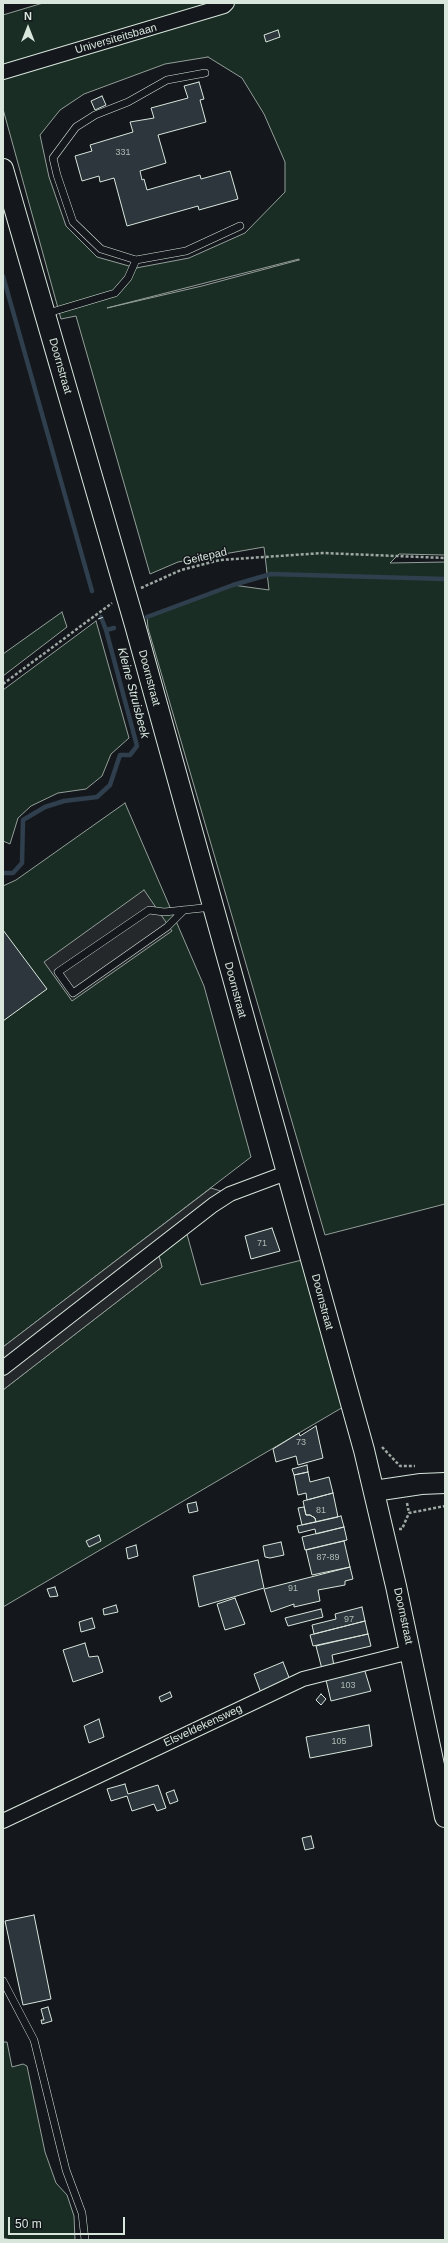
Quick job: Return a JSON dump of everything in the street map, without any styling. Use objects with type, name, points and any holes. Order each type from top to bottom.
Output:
[{"type":"street","name":"Universiteitsbaan","points":[[3,72],[224,6],[227,3]]},
{"type":"street","name":"Doornstraat","points":[[3,169],[135,625],[374,1491],[445,1817]]},
{"type":"street","points":[[3,1368],[213,1205],[230,1194],[286,1173]]},
{"type":"street","points":[[374,1491],[421,1484],[445,1483]]},
{"type":"street","name":"Elsveldekensweg","points":[[3,1821],[303,1679],[410,1652]]},
{"type":"lane","points":[[205,74],[167,80],[128,102],[94,114],[76,128],[53,158],[73,222],[101,249],[136,260],[186,251],[240,226]]},
{"type":"lane","points":[[45,314],[115,293],[128,278],[136,260]]},
{"type":"lane","points":[[184,910],[167,927],[73,994],[58,972],[149,910],[164,912],[212,907]]},
{"type":"lane","points":[[3,1981],[34,2040],[66,2170],[82,2213],[85,2240]]},
{"type":"path","name":"Geitepad","points":[[3,684],[101,610],[126,595],[181,570],[220,560],[324,553],[445,558]]},
{"type":"path","points":[[384,1532],[402,1529],[409,1512],[445,1506]]},
{"type":"green space","points":[[43,3],[445,3],[445,555],[399,554],[390,563],[445,562],[445,1204],[325,1235],[148,628],[147,617],[233,585],[269,590],[264,547],[178,562],[150,574],[76,316],[61,319],[3,109],[3,15]],"holes":[[[208,57],[242,78],[264,114],[285,162],[285,192],[245,233],[189,258],[136,268],[97,257],[66,226],[49,177],[40,135],[60,110],[84,94],[165,64]],[[299,259],[202,286],[107,308]]]},
{"type":"green space","points":[[62,612],[67,627],[3,676],[3,654]]},
{"type":"green space","points":[[96,621],[129,738],[111,754],[102,776],[86,789],[58,793],[31,806],[18,818],[10,844],[3,841],[3,690]]},
{"type":"green space","points":[[125,803],[204,986],[251,1157],[3,1347],[3,886],[16,880]]},
{"type":"green space","points":[[185,1227],[201,1285],[310,1258],[350,1403],[3,1607],[3,1390],[162,1267],[157,1249]]},
{"type":"green space","points":[[3,2042],[7,2042],[12,2067],[23,2064],[27,2066],[45,2152],[56,2183],[67,2195],[74,2216],[75,2240],[11,2240],[3,2238]]},
{"type":"shaded area","points":[[144,890],[172,931],[72,1001],[44,962]]},
{"type":"shaded area","points":[[211,1188],[230,1194],[157,1249],[162,1267],[3,1390],[3,1347]]},
{"type":"building","points":[[278,30],[280,37],[266,42],[264,35]]},
{"type":"building","points":[[199,82],[204,99],[200,100],[206,122],[158,135],[166,163],[140,171],[142,180],[144,179],[147,190],[200,175],[201,179],[230,171],[238,199],[199,210],[198,206],[127,226],[114,178],[100,182],[99,176],[82,181],[75,156],[92,151],[90,145],[133,132],[130,122],[154,118],[151,108],[188,98],[184,86]]},
{"type":"building","points":[[102,96],[106,105],[95,110],[91,101]]},
{"type":"building","points":[[3,930],[47,989],[3,1021]]},
{"type":"building","points":[[272,1228],[280,1251],[251,1259],[245,1236]]},
{"type":"building","points":[[316,1426],[323,1458],[298,1465],[296,1456],[276,1462],[273,1449],[299,1433],[300,1436]]},
{"type":"building","points":[[307,1465],[308,1472],[294,1475],[292,1469]]},
{"type":"building","points":[[308,1472],[310,1482],[329,1477],[333,1493],[307,1500],[306,1493],[298,1495],[294,1475]]},
{"type":"building","points":[[333,1493],[338,1517],[316,1522],[315,1518],[310,1515],[306,1515],[303,1501]]},
{"type":"building","points":[[196,1502],[198,1511],[189,1513],[187,1504]]},
{"type":"building","points":[[304,1507],[306,1515],[310,1515],[315,1518],[316,1522],[302,1525],[298,1508]]},
{"type":"building","points":[[341,1516],[344,1527],[316,1534],[315,1529],[299,1533],[297,1526]]},
{"type":"building","points":[[344,1527],[347,1540],[305,1550],[302,1537]]},
{"type":"building","points":[[99,1535],[101,1541],[89,1547],[86,1541]]},
{"type":"building","points":[[344,1541],[350,1567],[312,1575],[306,1550]]},
{"type":"building","points":[[281,1542],[284,1555],[270,1558],[265,1557],[263,1546]]},
{"type":"building","points":[[136,1545],[138,1556],[128,1559],[126,1548]]},
{"type":"building","points":[[258,1560],[264,1588],[199,1607],[193,1576]]},
{"type":"building","points":[[350,1567],[353,1579],[345,1581],[345,1585],[318,1590],[320,1601],[294,1607],[294,1604],[271,1612],[264,1589]]},
{"type":"building","points":[[55,1587],[58,1596],[50,1597],[47,1589]]},
{"type":"building","points":[[235,1598],[245,1624],[225,1630],[217,1604]]},
{"type":"building","points":[[116,1605],[118,1612],[104,1615],[103,1609]]},
{"type":"building","points":[[362,1607],[365,1621],[314,1634],[312,1625],[336,1619],[335,1614]]},
{"type":"building","points":[[321,1609],[323,1617],[288,1626],[285,1618]]},
{"type":"building","points":[[92,1618],[95,1628],[81,1632],[79,1622]]},
{"type":"building","points":[[365,1621],[368,1634],[313,1646],[310,1635]]},
{"type":"building","points":[[368,1634],[371,1646],[332,1655],[334,1666],[322,1669],[316,1646]]},
{"type":"building","points":[[85,1643],[89,1657],[98,1656],[103,1672],[73,1682],[63,1650]]},
{"type":"building","points":[[283,1662],[290,1680],[261,1693],[254,1674]]},
{"type":"building","points":[[364,1668],[371,1691],[331,1701],[326,1680]]},
{"type":"building","points":[[170,1692],[172,1697],[161,1702],[159,1697]]},
{"type":"building","points":[[321,1694],[326,1699],[321,1705],[316,1700]]},
{"type":"building","points":[[99,1719],[104,1737],[89,1743],[84,1726]]},
{"type":"building","points":[[369,1725],[372,1746],[310,1758],[306,1737]]},
{"type":"building","points":[[125,1784],[128,1794],[158,1785],[166,1808],[157,1811],[154,1804],[132,1811],[127,1796],[111,1801],[107,1789]]},
{"type":"building","points":[[174,1790],[178,1801],[170,1804],[166,1793]]},
{"type":"building","points":[[311,1836],[314,1848],[305,1850],[302,1838]]},
{"type":"building","points":[[34,1915],[51,1999],[23,2005],[5,1921]]},
{"type":"building","points":[[48,2007],[52,2021],[42,2024],[41,2020],[44,2020],[41,2009]]},
{"type":"waterway","points":[[3,276],[92,591]]},
{"type":"waterway","name":"Kleine Struisbeek","points":[[147,617],[233,585],[271,574],[445,579]]},
{"type":"waterway","points":[[101,617],[106,630]]},
{"type":"waterway","name":"Kleine Struisbeek","points":[[3,873],[13,873],[22,863],[23,820],[45,807],[64,801],[97,797],[110,785],[120,755],[130,755],[137,746],[106,630],[114,628]]},
{"type":"fence","points":[[98,619],[104,617]]}]
